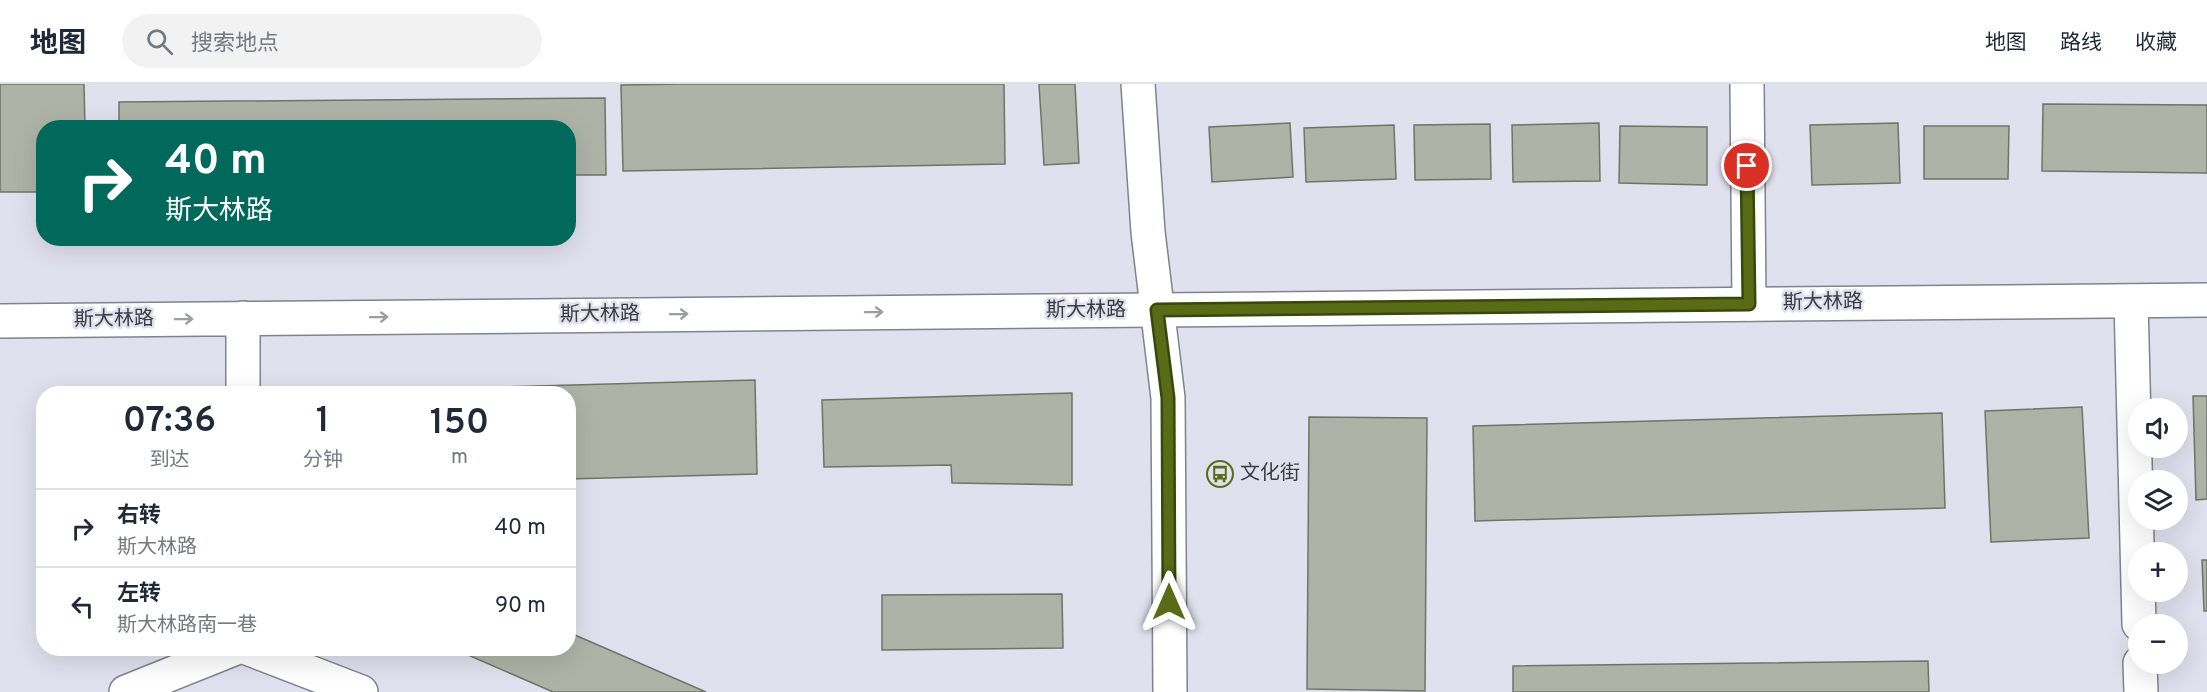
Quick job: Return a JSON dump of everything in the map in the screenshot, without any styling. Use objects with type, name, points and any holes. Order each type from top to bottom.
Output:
[{"type":"street","points":[[1137,84],[1148,232],[1168,398],[1170,692]]},
{"type":"street","points":[[1747,84],[1749,304]]},
{"type":"street","name":"斯大林路","points":[[0,321],[2207,300]]},
{"type":"street","points":[[2132,301],[2139,614]]},
{"type":"street","points":[[243,318],[243,386]]},
{"type":"street","points":[[126,692],[216,656]]},
{"type":"street","points":[[268,656],[361,692]]},
{"type":"street","points":[[2140,674],[2141,692]]},
{"type":"building","points":[[0,84],[84,84],[85,120],[36,120],[36,192],[0,192]]},
{"type":"building","points":[[1004,84],[1005,164],[623,171],[621,85]]},
{"type":"building","points":[[1039,84],[1075,84],[1079,163],[1044,165]]},
{"type":"building","points":[[605,98],[606,175],[576,175],[576,120],[119,120],[119,102]]},
{"type":"building","points":[[2043,104],[2207,105],[2207,173],[2042,171]]},
{"type":"building","points":[[1290,123],[1293,177],[1212,182],[1209,127]]},
{"type":"building","points":[[1599,123],[1600,181],[1513,182],[1512,125]]},
{"type":"building","points":[[1898,123],[1900,183],[1812,185],[1810,125]]},
{"type":"building","points":[[1490,124],[1491,179],[1415,180],[1414,125]]},
{"type":"building","points":[[1394,125],[1396,179],[1306,182],[1304,128]]},
{"type":"building","points":[[1620,126],[1707,127],[1707,185],[1619,183]]},
{"type":"building","points":[[1924,126],[2009,126],[2008,179],[1924,179]]},
{"type":"building","points":[[755,380],[757,474],[576,479],[576,386],[531,386]]},
{"type":"building","points":[[1072,393],[1072,485],[952,483],[951,465],[824,467],[822,400]]},
{"type":"building","points":[[2193,396],[2207,396],[2207,499],[2196,500]]},
{"type":"building","points":[[2082,407],[2089,538],[1991,542],[1985,411]]},
{"type":"building","points":[[1942,413],[1945,508],[1475,521],[1473,426]]},
{"type":"building","points":[[1309,417],[1427,418],[1425,691],[1307,689]]},
{"type":"building","points":[[2202,560],[2207,560],[2207,611],[2204,611]]},
{"type":"building","points":[[1062,594],[1063,648],[882,650],[882,595]]},
{"type":"building","points":[[576,635],[706,692],[553,692],[470,656],[576,656]]},
{"type":"building","points":[[1928,661],[1929,692],[1513,692],[1513,666]]},
{"type":"place","name":"文化街","points":[[1220,474]]},
{"type":"route","points":[[1169,602],[1168,398],[1157,310],[1749,304],[1747,166]]}]
